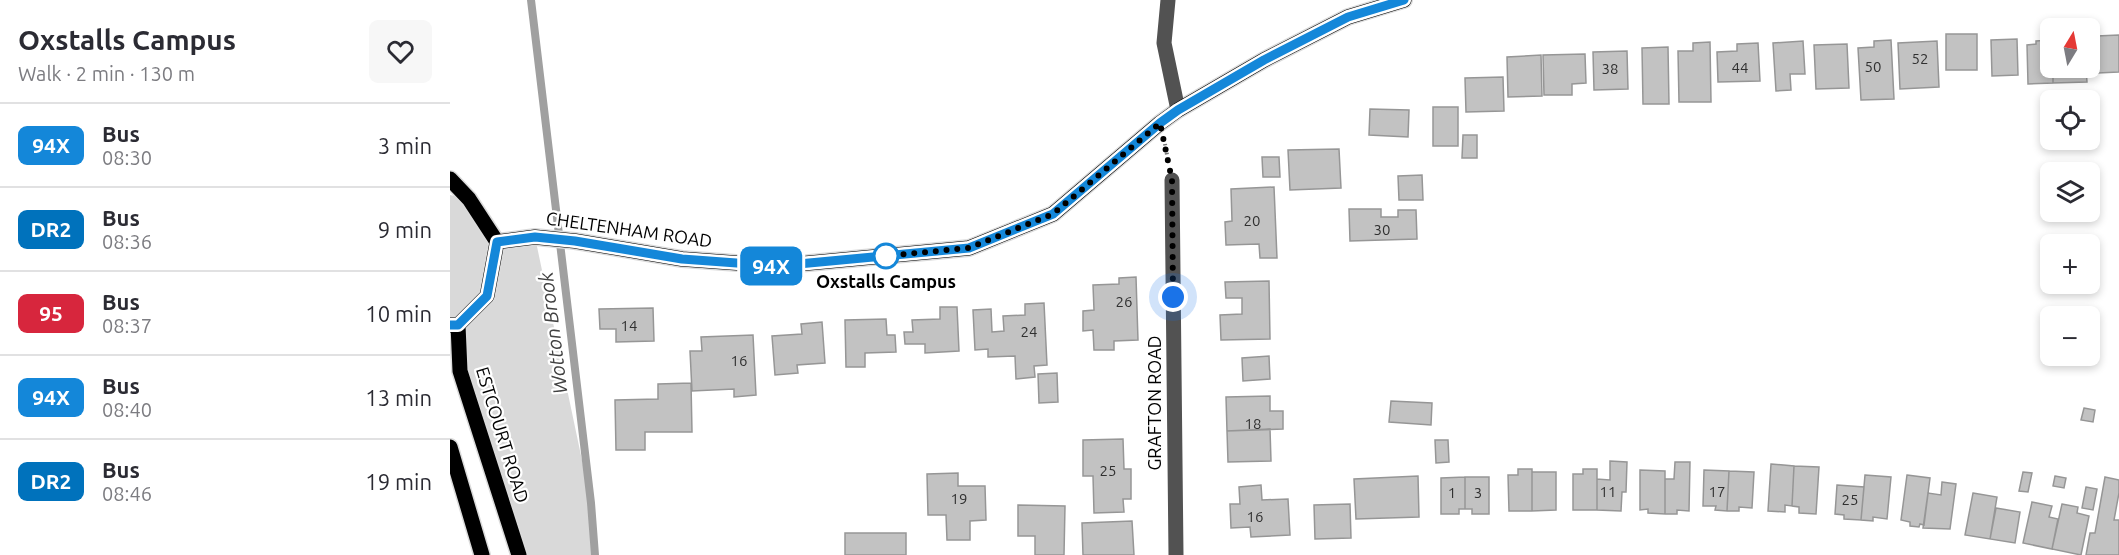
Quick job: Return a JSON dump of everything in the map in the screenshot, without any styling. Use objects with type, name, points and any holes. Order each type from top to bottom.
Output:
[{"type":"main road","name":"CHELTENHAM ROAD","points":[[497,242],[535,237],[575,241],[682,259],[777,266],[969,248],[1053,214],[1160,123],[1264,60],[1348,17],[1404,0]]},
{"type":"main road","points":[[450,179],[469,198],[497,242],[487,296],[454,325]]},
{"type":"main road","points":[[450,195],[469,198]]},
{"type":"main road","name":"ESTCOURT ROAD","points":[[454,325],[460,371],[519,555]]},
{"type":"main road","points":[[450,447],[482,555]]},
{"type":"street","points":[[1168,0],[1164,43],[1178,110]]},
{"type":"street","name":"GRAFTON ROAD","points":[[1172,180],[1176,555]]},
{"type":"path","points":[[1160,123],[1172,180]]},
{"type":"shaded area","points":[[450,195],[469,199],[497,242],[535,237],[591,503],[595,555],[519,555],[450,325]]},
{"type":"building","points":[[1946,34],[1977,34],[1977,70],[1946,70]]},
{"type":"building","points":[[2119,35],[2119,72],[2100,73],[2100,36]]},
{"type":"building","points":[[2017,39],[2018,75],[1992,76],[1991,40]]},
{"type":"building","points":[[1891,40],[1894,99],[1861,100],[1858,48],[1874,47],[1874,41]]},
{"type":"building","points":[[1803,41],[1805,74],[1790,74],[1791,90],[1776,91],[1773,43]]},
{"type":"building","points":[[1937,41],[1939,87],[1900,89],[1898,43]]},
{"type":"building","points":[[2036,41],[2040,41],[2040,78],[2053,78],[2053,83],[2028,84],[2027,45],[2036,44]]},
{"type":"building","points":[[1710,42],[1711,102],[1679,102],[1678,51],[1693,51],[1693,43]]},
{"type":"building","points":[[1758,43],[1760,81],[1718,82],[1717,52],[1737,51],[1737,44]]},
{"type":"building","points":[[1847,44],[1849,88],[1816,89],[1814,45]]},
{"type":"building","points":[[1668,47],[1669,104],[1643,104],[1642,48]]},
{"type":"building","points":[[1627,51],[1628,89],[1594,90],[1593,52]]},
{"type":"building","points":[[1585,54],[1586,83],[1572,84],[1572,95],[1544,95],[1543,55]]},
{"type":"building","points":[[1541,55],[1542,96],[1508,97],[1507,57]]},
{"type":"building","points":[[1503,77],[1504,111],[1466,112],[1465,78]]},
{"type":"building","points":[[2053,78],[2087,78],[2087,82],[2053,83]]},
{"type":"building","points":[[1433,107],[1458,107],[1458,146],[1433,146]]},
{"type":"building","points":[[1370,109],[1409,110],[1408,137],[1369,135]]},
{"type":"building","points":[[1463,135],[1477,135],[1477,158],[1462,158]]},
{"type":"building","points":[[1339,149],[1341,188],[1290,190],[1288,150]]},
{"type":"building","points":[[1262,157],[1279,157],[1280,177],[1263,177]]},
{"type":"building","points":[[1422,175],[1423,200],[1399,200],[1398,176]]},
{"type":"building","points":[[1274,187],[1277,258],[1260,258],[1259,244],[1226,245],[1225,222],[1232,221],[1231,189]]},
{"type":"building","points":[[1349,209],[1381,209],[1381,217],[1398,217],[1398,210],[1416,210],[1417,239],[1350,241]]},
{"type":"building","points":[[1136,277],[1138,340],[1114,341],[1114,350],[1094,350],[1093,330],[1083,331],[1083,311],[1094,310],[1093,285],[1119,284],[1119,278]]},
{"type":"building","points":[[1269,281],[1270,339],[1221,340],[1220,315],[1242,314],[1242,298],[1226,298],[1225,282]]},
{"type":"building","points":[[1044,303],[1047,365],[1034,366],[1035,377],[1016,379],[1015,356],[988,357],[988,349],[975,350],[973,310],[991,309],[992,332],[1004,331],[1003,316],[1025,315],[1025,304]]},
{"type":"building","points":[[940,307],[957,307],[959,351],[925,353],[925,344],[905,344],[904,332],[913,332],[912,320],[940,319]]},
{"type":"building","points":[[653,308],[654,341],[616,342],[616,329],[600,329],[599,309]]},
{"type":"building","points":[[886,319],[887,335],[895,335],[896,352],[865,353],[865,367],[846,367],[845,320]]},
{"type":"building","points":[[822,322],[825,363],[797,365],[798,373],[775,375],[772,336],[802,334],[801,324]]},
{"type":"building","points":[[753,335],[756,395],[734,397],[734,389],[692,391],[690,351],[702,351],[701,337]]},
{"type":"building","points":[[1269,356],[1270,379],[1243,381],[1242,358]]},
{"type":"building","points":[[1057,373],[1058,402],[1039,403],[1038,374]]},
{"type":"building","points":[[691,383],[692,432],[645,432],[645,450],[616,450],[615,400],[658,399],[658,384]]},
{"type":"building","points":[[1270,396],[1270,411],[1283,411],[1283,429],[1227,431],[1226,397]]},
{"type":"building","points":[[1391,401],[1432,403],[1431,425],[1389,422]]},
{"type":"building","points":[[2084,408],[2095,410],[2093,422],[2081,420]]},
{"type":"building","points":[[1270,429],[1271,461],[1228,462],[1227,431]]},
{"type":"building","points":[[1123,439],[1124,469],[1131,469],[1131,499],[1123,499],[1124,512],[1094,513],[1093,476],[1083,476],[1083,440]]},
{"type":"building","points":[[1435,440],[1448,440],[1449,462],[1436,463]]},
{"type":"building","points":[[1610,461],[1627,462],[1626,492],[1622,492],[1621,511],[1597,510],[1597,479],[1610,480]]},
{"type":"building","points":[[1675,462],[1690,462],[1689,511],[1677,510],[1677,514],[1665,514],[1665,479],[1674,479]]},
{"type":"building","points":[[1771,464],[1794,466],[1792,506],[1785,505],[1785,512],[1768,511]]},
{"type":"building","points":[[1794,466],[1819,467],[1816,514],[1799,513],[1799,507],[1792,506]]},
{"type":"building","points":[[1518,469],[1532,469],[1532,511],[1509,511],[1508,475],[1518,475]]},
{"type":"building","points":[[1583,469],[1597,469],[1597,510],[1573,510],[1573,474],[1583,474]]},
{"type":"building","points":[[1640,470],[1665,471],[1665,514],[1648,513],[1648,509],[1640,510]]},
{"type":"building","points":[[1704,470],[1729,471],[1727,511],[1715,510],[1716,506],[1703,506]]},
{"type":"building","points":[[1729,471],[1754,472],[1752,508],[1739,507],[1739,511],[1727,511]]},
{"type":"building","points":[[1532,472],[1556,472],[1556,510],[1532,511]]},
{"type":"building","points":[[2023,472],[2032,473],[2028,492],[2019,491]]},
{"type":"building","points":[[958,473],[958,486],[985,486],[986,520],[970,521],[970,540],[947,540],[946,515],[928,515],[927,474]]},
{"type":"building","points":[[1865,475],[1891,477],[1887,519],[1873,517],[1873,521],[1861,520]]},
{"type":"building","points":[[1907,475],[1930,478],[1924,525],[1920,524],[1919,527],[1910,526],[1910,522],[1901,520]]},
{"type":"building","points":[[1418,476],[1419,517],[1356,519],[1354,479]]},
{"type":"building","points":[[2055,476],[2066,478],[2064,488],[2053,486]]},
{"type":"building","points":[[1465,477],[1465,509],[1459,509],[1459,514],[1441,514],[1441,478]]},
{"type":"building","points":[[1465,477],[1489,477],[1489,514],[1472,514],[1472,509],[1465,509]]},
{"type":"building","points":[[2105,477],[2119,480],[2114,520],[2119,520],[2119,555],[2086,555],[2090,533],[2095,533]]},
{"type":"building","points":[[1942,482],[1956,484],[1950,529],[1923,528],[1928,493],[1941,495]]},
{"type":"building","points":[[1261,485],[1262,500],[1288,499],[1290,535],[1251,537],[1250,527],[1231,528],[1230,504],[1240,504],[1239,487]]},
{"type":"building","points":[[1837,485],[1864,487],[1861,520],[1844,519],[1844,515],[1835,514]]},
{"type":"building","points":[[2086,487],[2097,489],[2093,510],[2082,508]]},
{"type":"building","points":[[1973,493],[1997,497],[1990,539],[1965,535]]},
{"type":"building","points":[[2032,502],[2052,506],[2049,517],[2058,519],[2052,549],[2023,543]]},
{"type":"building","points":[[1350,504],[1351,538],[1315,539],[1314,505]]},
{"type":"building","points":[[2062,504],[2078,507],[2077,513],[2089,516],[2081,555],[2052,549]]},
{"type":"building","points":[[1018,505],[1065,506],[1064,555],[1035,555],[1035,536],[1018,536]]},
{"type":"building","points":[[1996,508],[2020,512],[2015,543],[1990,539]]},
{"type":"building","points":[[1132,521],[1134,555],[1083,555],[1082,523]]},
{"type":"building","points":[[845,533],[906,533],[906,555],[845,555]]},
{"type":"waterway","name":"Wotton Brook","points":[[531,0],[591,503],[595,555]]},
{"type":"bus line","name":"94X","points":[[450,325],[458,325],[487,296],[497,242],[535,237],[575,241],[682,259],[777,266],[969,248],[1053,214],[1160,123],[1264,60],[1348,17],[1404,0]]},
{"type":"place","name":"Oxstalls Campus","points":[[886,256]]},
{"type":"route","points":[[886,256],[884,256],[969,248],[1053,214],[1160,123],[1172,180],[1173,297]]}]
